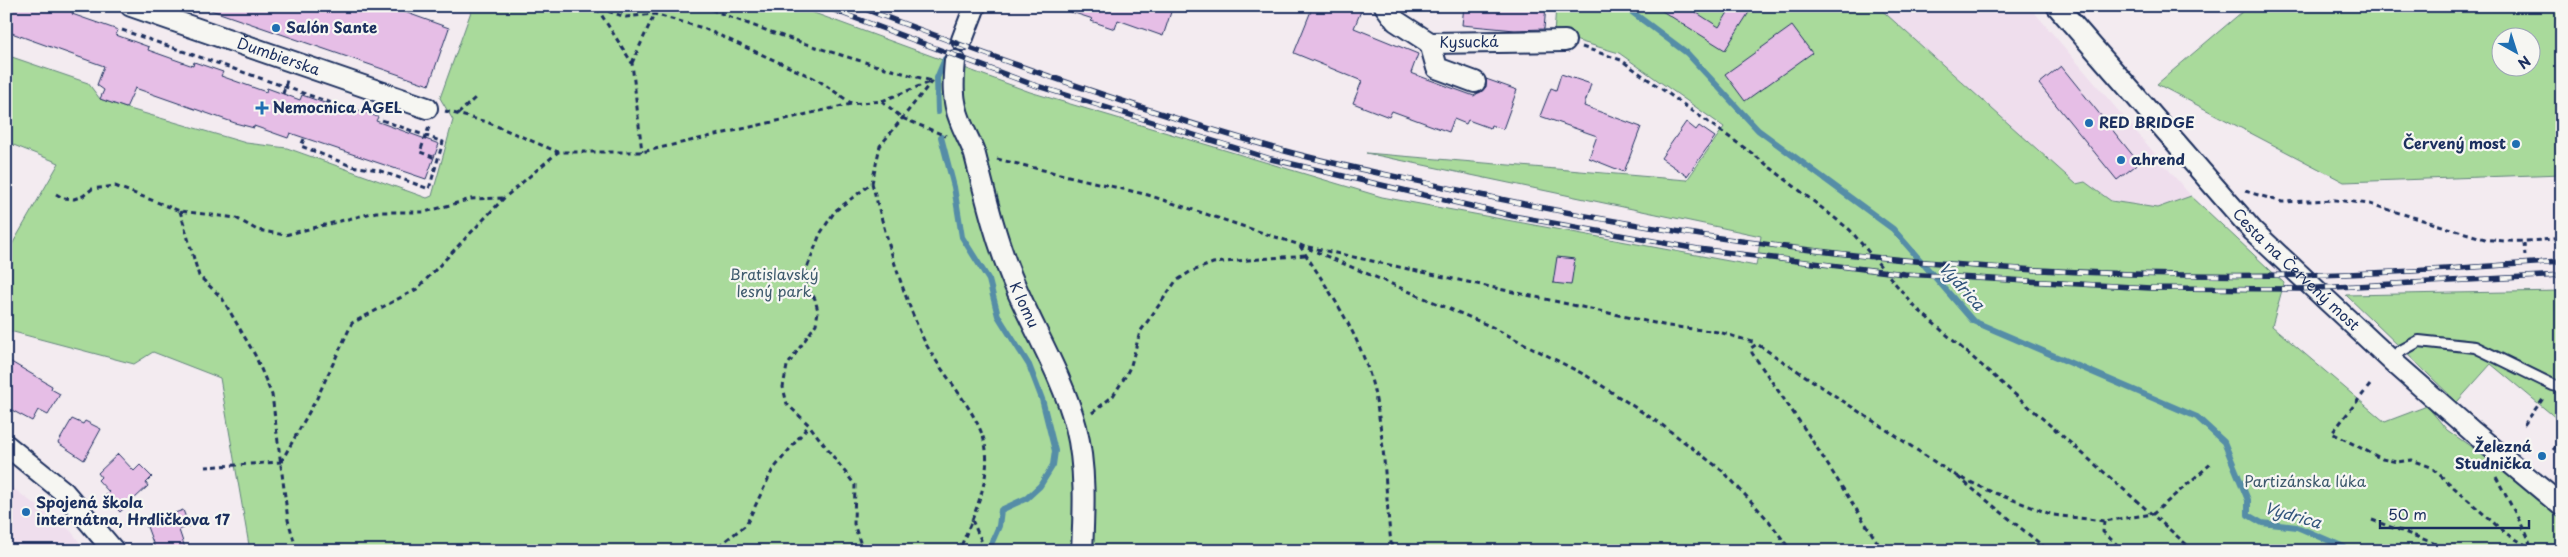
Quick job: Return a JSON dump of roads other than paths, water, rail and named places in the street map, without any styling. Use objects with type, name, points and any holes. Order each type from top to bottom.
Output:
[{"type":"street","name":"Ďumbierska","points":[[131,6],[427,108]]},
{"type":"street","points":[[962,40],[975,6]]},
{"type":"street","name":"Kysucká","points":[[1385,6],[1396,21],[1430,43],[1565,41]]},
{"type":"street","name":"Cesta na Červený most","points":[[2057,6],[2253,230],[2391,360],[2473,432],[2562,506]]},
{"type":"street","points":[[1430,43],[1437,68],[1476,82]]},
{"type":"street","name":"K lomu","points":[[955,61],[952,91],[960,120],[973,147],[992,224],[1010,272],[1059,378],[1075,426],[1082,459],[1084,513],[1082,551]]},
{"type":"street","points":[[6,445],[64,492],[114,551]]},
{"type":"lane","points":[[2391,360],[2399,352],[2418,341],[2475,347],[2557,386]]},
{"type":"waterway","name":"Vydrica","points":[[1624,6],[1687,53],[1758,130],[1893,229],[1973,321],[2197,417],[2224,442],[2248,500],[2248,515],[2262,523],[2297,527],[2344,547],[2347,551]]},
{"type":"waterway","points":[[938,112],[937,78],[945,59]]},
{"type":"waterway","points":[[941,137],[954,187],[962,237],[989,280],[998,316],[1029,365],[1042,399],[1055,451],[1053,465],[1040,486],[1027,498],[1001,510],[999,526],[988,551]]},
{"type":"railway","points":[[823,6],[1031,84],[1271,159],[1513,216],[1698,249],[1905,274],[2150,288],[2299,289],[2562,275]]},
{"type":"railway","points":[[857,6],[1114,99],[1294,153],[1364,170],[1562,211],[1666,230],[1876,257],[2088,272],[2300,275],[2431,270],[2562,261]]},
{"type":"place","name":"Salón Sante","points":[[276,28]]},
{"type":"place","name":"Nemocnica AGEL","points":[[262,108]]},
{"type":"place","name":"RED BRIDGE","points":[[2089,123]]},
{"type":"place","name":"Červený most","points":[[2516,144]]},
{"type":"place","name":"ahrend","points":[[2121,160]]},
{"type":"place","name":"Železná Studnička","points":[[2542,456]]},
{"type":"place","name":"Spojená škola internátna, Hrdličkova 17","points":[[26,512]]},
{"type":"park label","name":"Bratislavský lesný park","points":[[774,284]]},
{"type":"park label","name":"Partizánska lúka","points":[[2305,482]]}]
